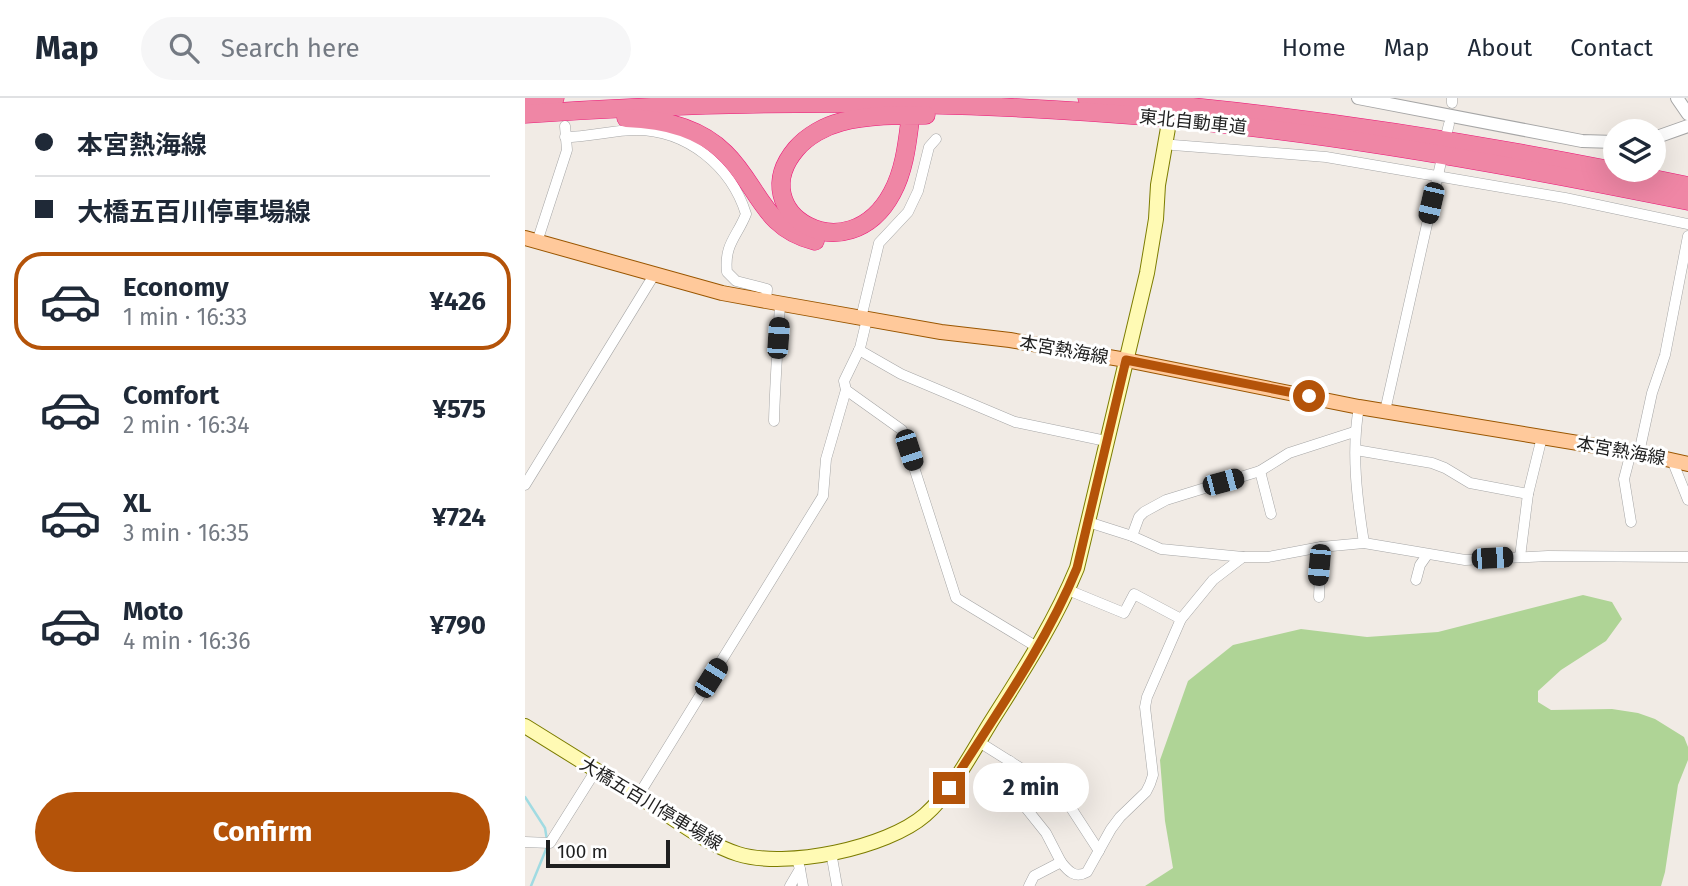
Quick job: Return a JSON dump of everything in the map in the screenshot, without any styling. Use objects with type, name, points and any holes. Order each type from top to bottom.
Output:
[{"type":"highway","points":[[525,100],[555,98]]},
{"type":"highway","points":[[1169,98],[1248,113]]},
{"type":"highway","name":"東北自動車道","points":[[525,114],[704,104],[803,102],[1089,105],[1248,113],[1416,135],[1688,186]]},
{"type":"highway","points":[[525,122],[622,118],[675,125],[707,139],[726,154],[762,207],[777,223],[803,237],[833,242],[864,234],[891,213],[910,174],[915,121],[897,182],[885,204],[870,219],[854,229],[826,233],[807,228],[792,214],[783,196],[782,185],[788,160],[807,138],[841,122],[905,115],[1089,105]]},
{"type":"highway","name":"東北自動車道","points":[[1089,105],[1412,149],[1688,201]]},
{"type":"main road","name":"大橋五百川停車場線","points":[[525,726],[719,846],[737,854],[798,864],[897,833],[917,821],[935,806],[979,742],[1058,611],[1077,568],[1147,273],[1173,145],[1172,129],[1158,185],[1156,219]]},
{"type":"main road","name":"本宮熱海線","points":[[531,240],[722,293],[773,303],[1126,360],[1359,407],[1688,464]]},
{"type":"street","points":[[1358,98],[1582,141],[1603,142]]},
{"type":"street","points":[[1677,98],[1688,114]]},
{"type":"street","points":[[1666,134],[1688,126]]},
{"type":"street","points":[[531,240],[567,150],[565,132],[637,130],[683,141],[714,160],[731,183],[746,214],[727,253],[727,272],[731,279],[767,289],[773,303],[778,351],[774,421]]},
{"type":"street","points":[[638,796],[823,496],[825,459],[846,390],[845,381],[859,350],[879,243],[908,212],[918,191],[929,147],[936,139]]},
{"type":"street","points":[[1173,145],[1326,158],[1565,198],[1688,224]]},
{"type":"street","points":[[1385,411],[1441,162]]},
{"type":"street","points":[[1631,522],[1624,479],[1635,453],[1665,355],[1688,236]]},
{"type":"street","points":[[525,485],[654,275]]},
{"type":"street","points":[[859,350],[901,374],[1015,422],[1106,441]]},
{"type":"street","points":[[846,390],[902,430],[956,598],[1037,647]]},
{"type":"street","points":[[1359,407],[1354,432],[1364,543]]},
{"type":"street","points":[[1132,536],[1139,517],[1166,500],[1260,471],[1289,453],[1354,432]]},
{"type":"street","points":[[1520,557],[1528,494],[1542,437]]},
{"type":"street","points":[[1356,450],[1431,463],[1477,485],[1528,494]]},
{"type":"street","points":[[1672,460],[1688,500]]},
{"type":"street","points":[[1260,471],[1271,514]]},
{"type":"street","points":[[1088,522],[1132,536],[1161,549],[1243,556],[1268,557],[1321,547],[1364,543],[1465,560],[1520,557],[1688,558]]},
{"type":"street","points":[[1319,597],[1321,547]]},
{"type":"street","points":[[1416,580],[1420,565],[1427,555]]},
{"type":"street","points":[[1010,761],[1018,798],[1046,833],[1061,862],[1072,874],[1080,875],[1091,869],[1119,817],[1140,799],[1150,784],[1153,775],[1145,707],[1147,696],[1181,619],[1213,580],[1243,556]]},
{"type":"street","points":[[1068,590],[1124,613],[1134,594],[1181,619]]},
{"type":"street","points":[[979,742],[1062,794],[1099,851]]},
{"type":"street","points":[[525,842],[544,845],[550,843],[596,770]]},
{"type":"street","points":[[831,852],[837,886]]},
{"type":"street","points":[[1029,886],[1034,876],[1061,862]]},
{"type":"street","points":[[790,886],[798,864]]},
{"type":"street","points":[[798,864],[803,886]]},
{"type":"green space","points":[[1583,595],[1612,602],[1622,619],[1606,641],[1561,670],[1538,691],[1538,702],[1551,710],[1612,709],[1638,713],[1655,719],[1684,737],[1688,747],[1688,760],[1678,785],[1661,886],[1145,886],[1173,868],[1165,821],[1160,760],[1188,681],[1233,645],[1301,629],[1367,637],[1438,632]]},
{"type":"waterway","points":[[525,797],[545,828],[547,840]]},
{"type":"waterway","points":[[531,886],[547,847]]},
{"type":"route","points":[[949,788],[1048,629],[1068,590],[1077,568],[1126,360],[1309,396]]}]
